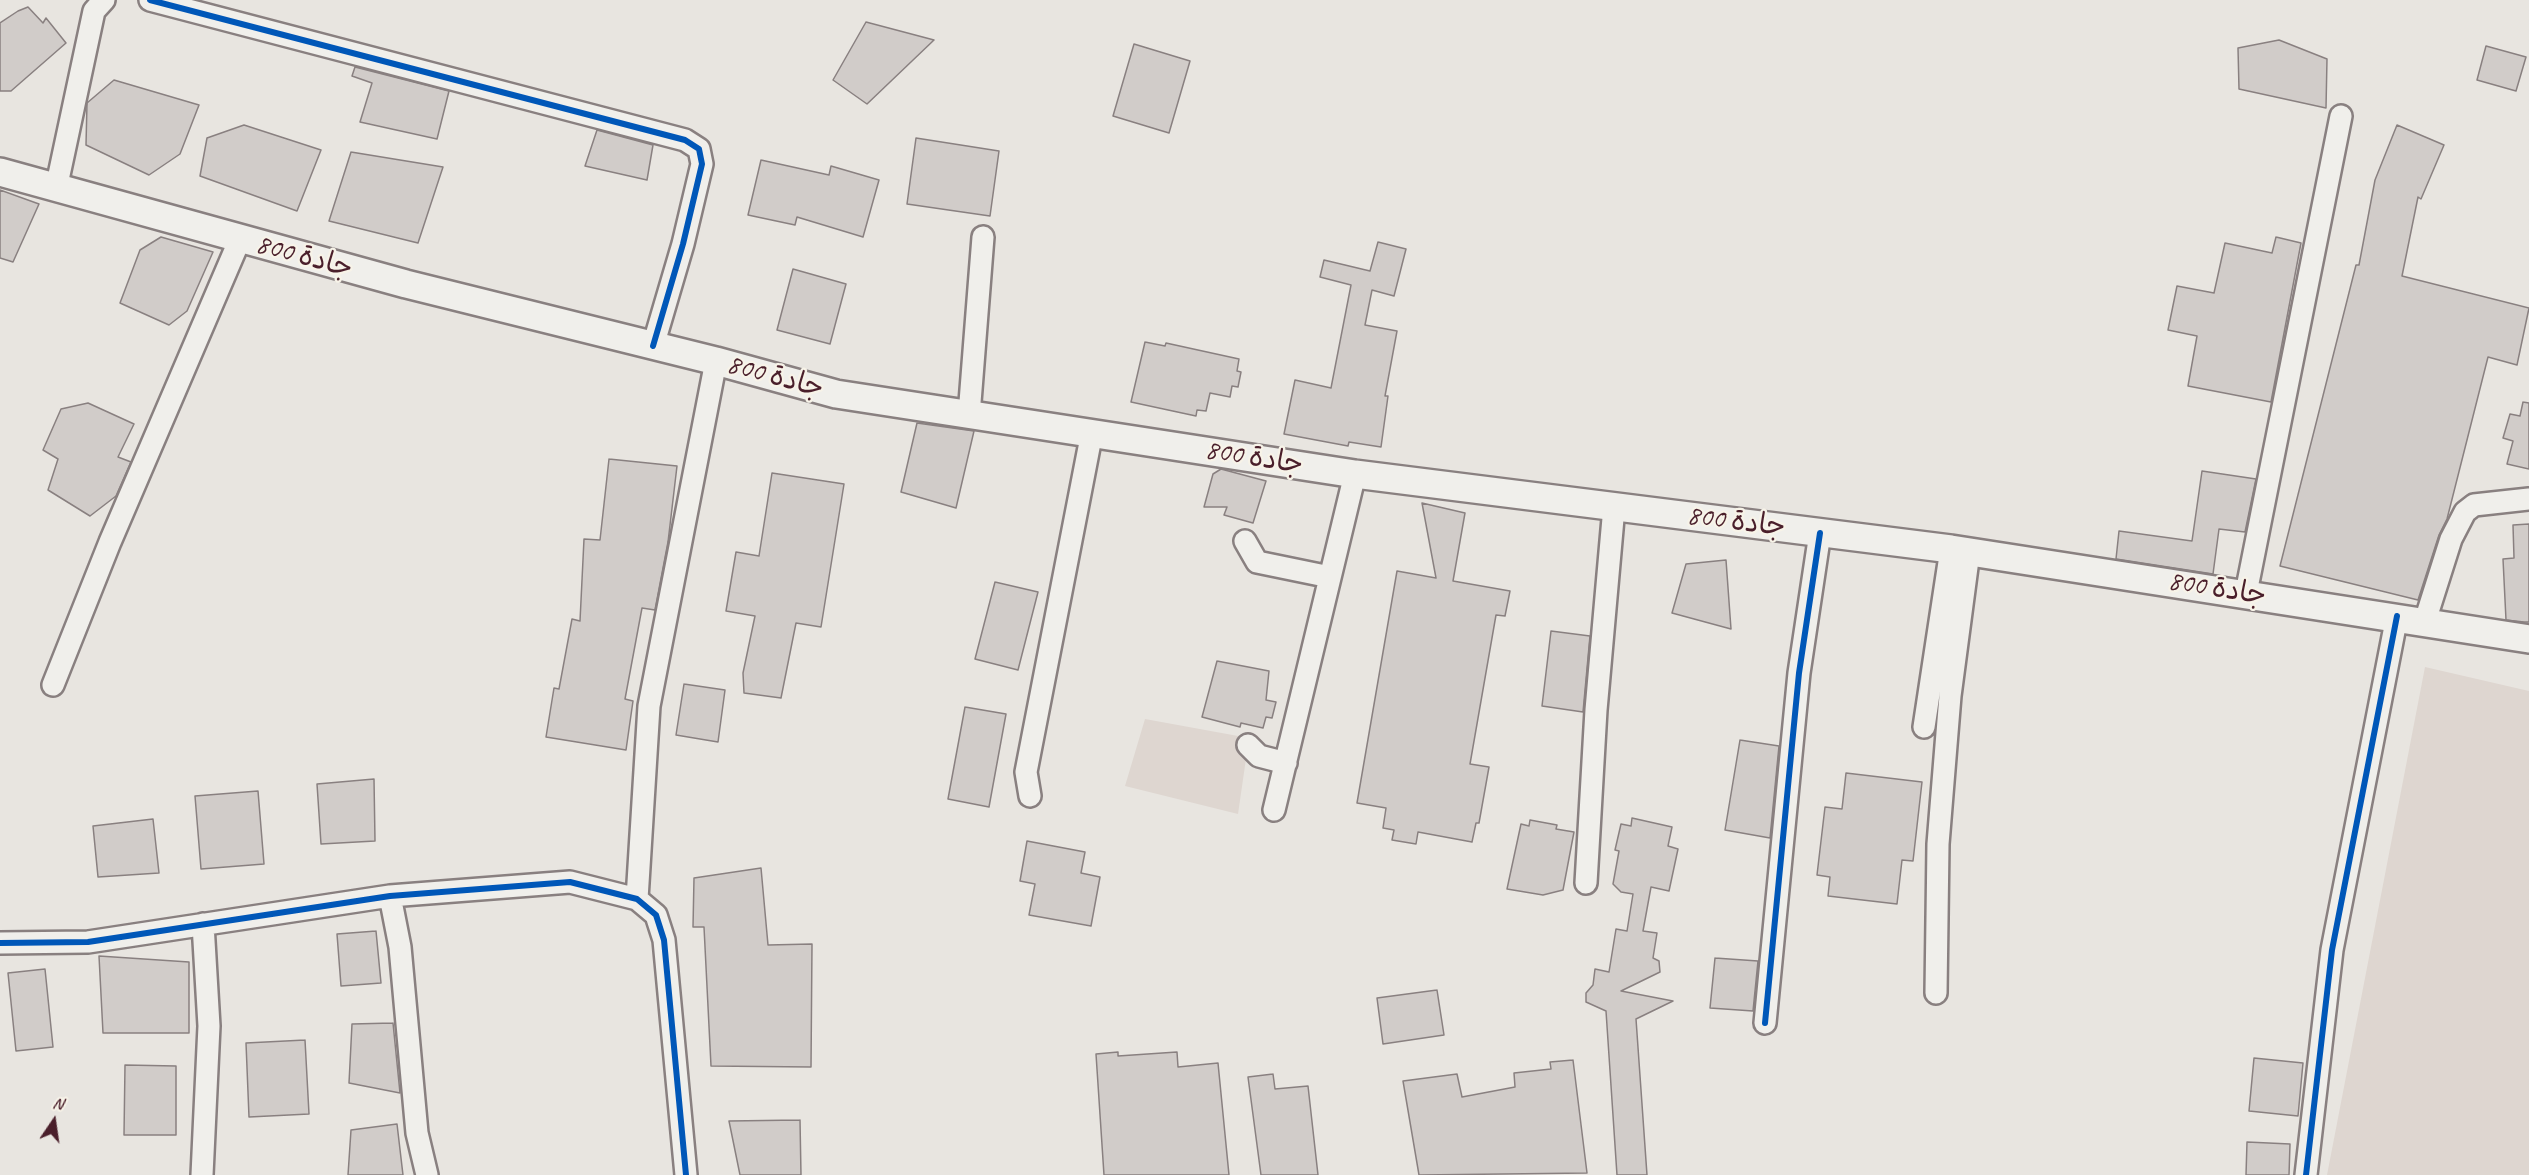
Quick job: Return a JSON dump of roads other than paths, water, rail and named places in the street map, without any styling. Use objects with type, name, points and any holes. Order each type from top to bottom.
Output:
[{"type":"main road","name":"جادة 800","points":[[0,172],[240,239],[836,394],[1355,474],[1960,550],[2397,616],[2529,639]]},
{"type":"street","points":[[56,189],[94,11],[104,0]]},
{"type":"street","points":[[150,0],[684,140],[699,149],[702,164],[653,346]]},
{"type":"street","points":[[2246,593],[2341,116]]},
{"type":"street","points":[[969,415],[983,237]]},
{"type":"street","points":[[53,685],[110,542],[240,239]]},
{"type":"street","points":[[638,899],[649,706],[716,361]]},
{"type":"street","points":[[1030,796],[1026,772],[1092,432]]},
{"type":"street","points":[[1274,810],[1355,474]]},
{"type":"street","points":[[2425,621],[2451,539],[2466,512],[2474,506],[2529,499]]},
{"type":"street","points":[[1586,883],[1596,710],[1614,507]]},
{"type":"street","points":[[1765,1023],[1800,673],[1820,533]]},
{"type":"street","points":[[1245,541],[1257,562],[1330,577]]},
{"type":"street","points":[[1924,727],[1960,550]]},
{"type":"street","points":[[1936,993],[1938,844],[1960,550]]},
{"type":"street","points":[[2306,1175],[2332,950],[2397,616]]},
{"type":"street","points":[[1248,745],[1258,756],[1286,764]]},
{"type":"street","points":[[0,943],[88,942],[390,896],[570,882],[638,899],[656,915],[664,940],[686,1175]]},
{"type":"street","points":[[390,896],[400,947],[417,1134],[427,1175]]},
{"type":"street","points":[[202,924],[209,1026],[202,1175]]}]
